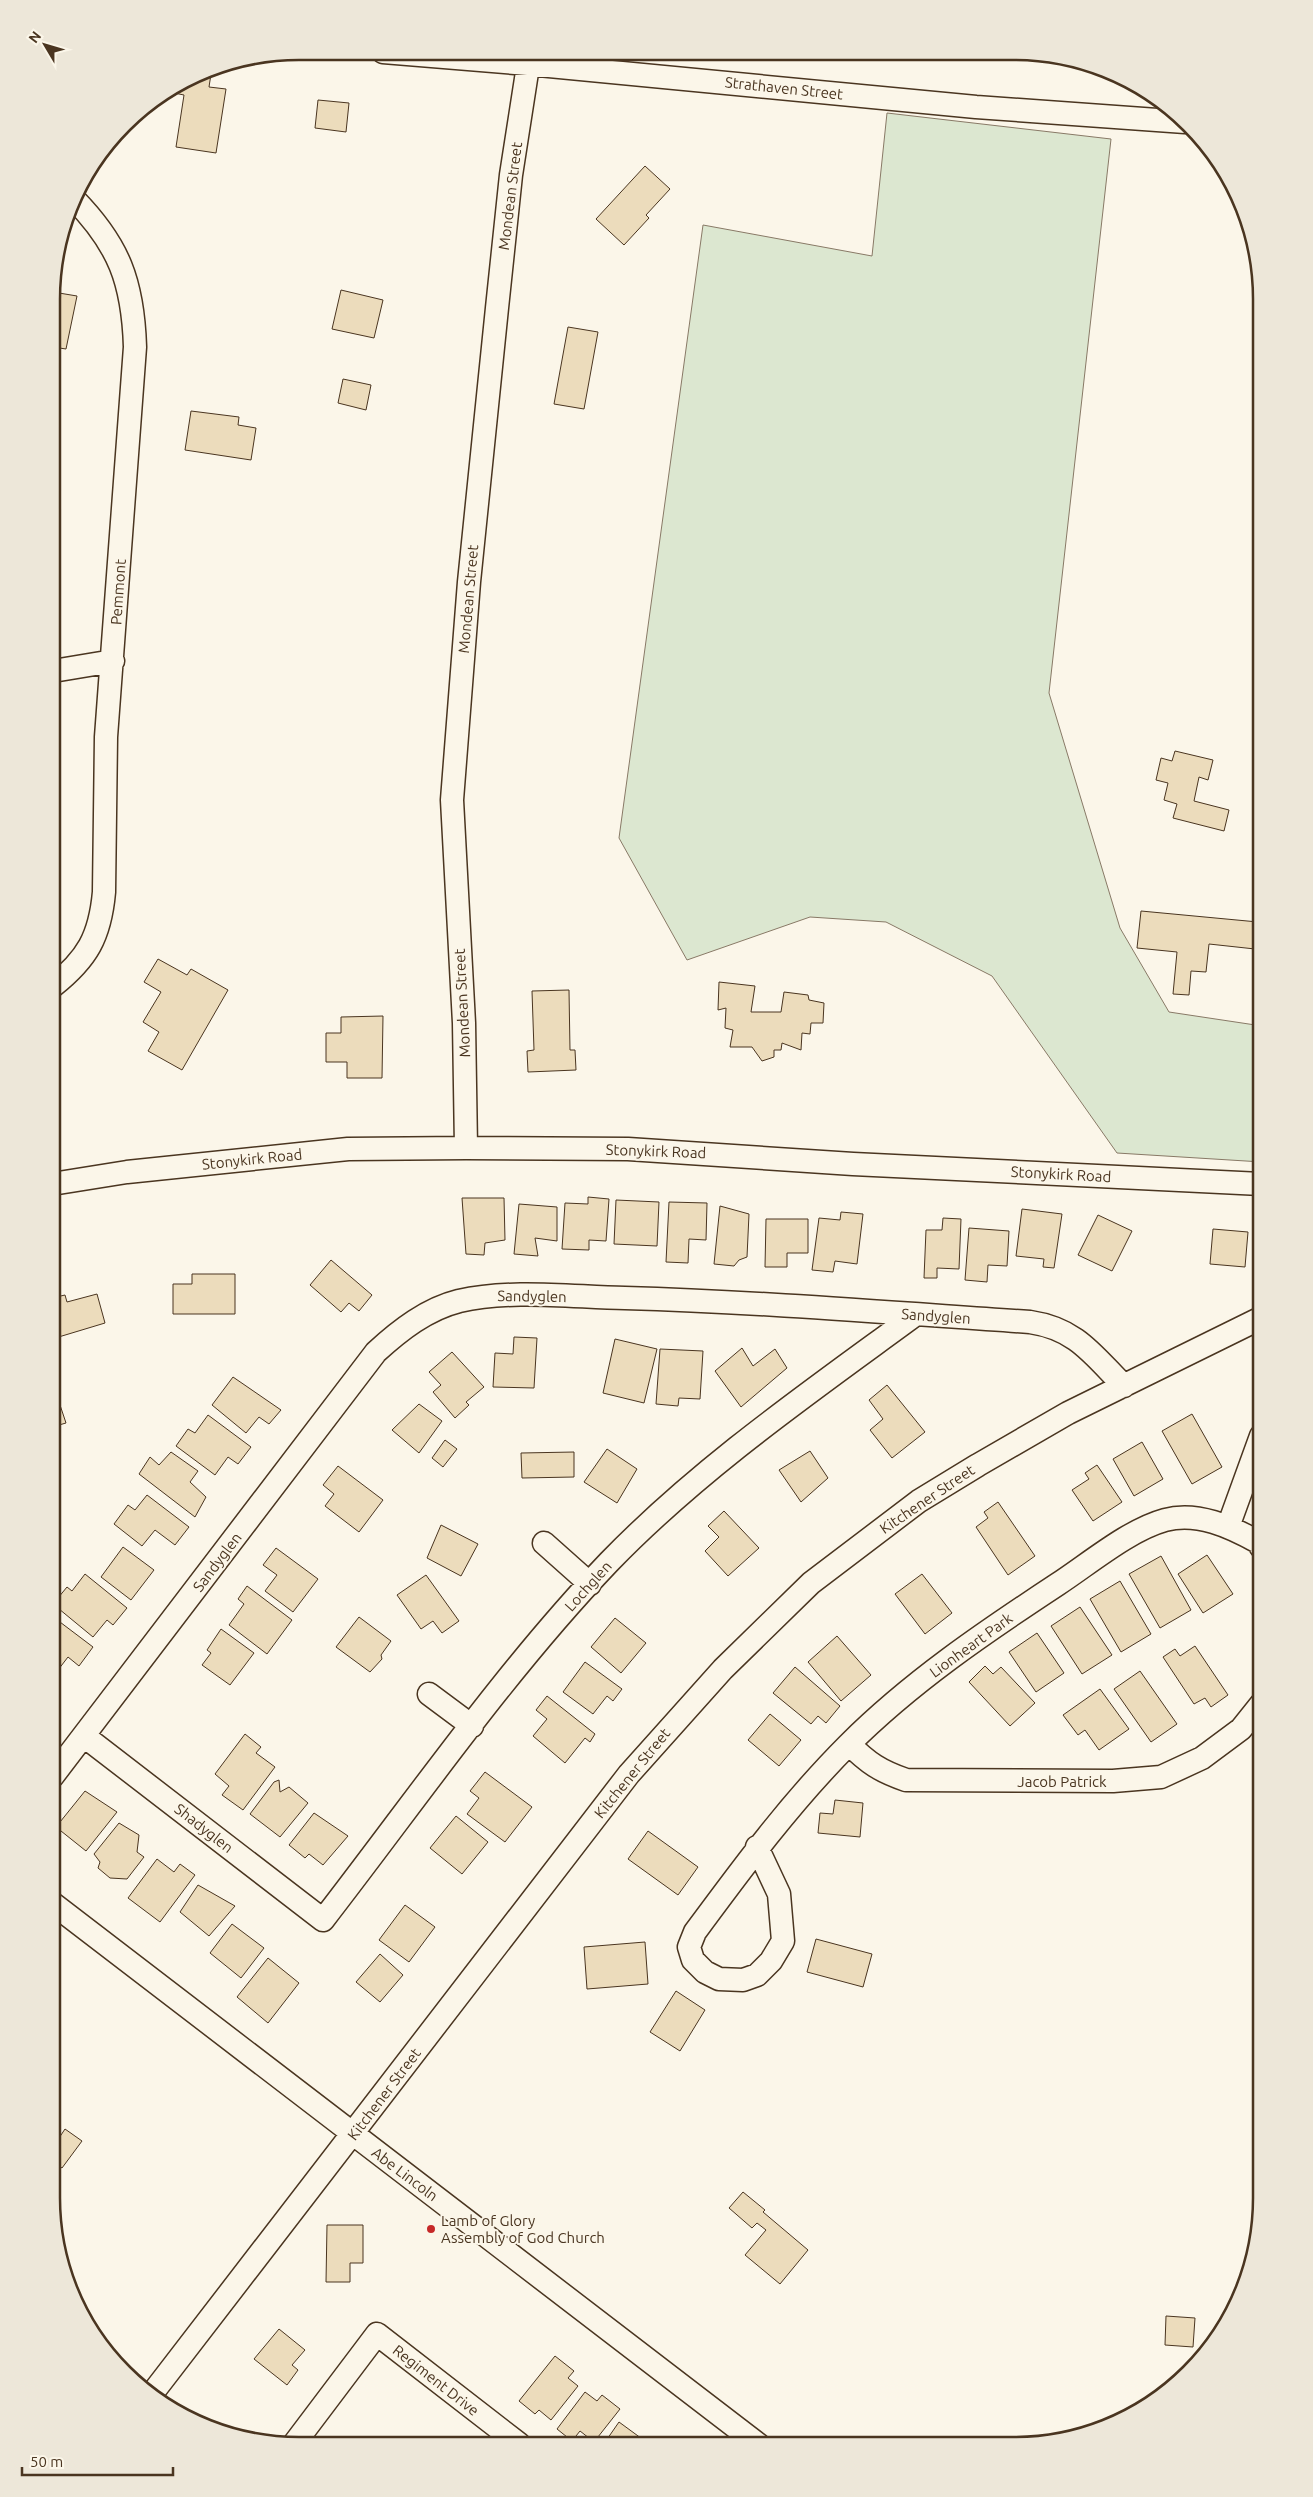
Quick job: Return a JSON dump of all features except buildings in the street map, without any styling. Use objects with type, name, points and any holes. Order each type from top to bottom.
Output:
[{"type":"street","name":"Mondean Street","points":[[466,1148],[464,1023],[452,800],[469,582],[497,308],[511,175],[529,60]]},
{"type":"street","name":"Strathaven Street","points":[[547,60],[976,107],[1174,121]]},
{"type":"street","name":"Pemmont","points":[[60,980],[75,968],[89,949],[102,916],[106,737],[135,347],[134,309],[114,250],[98,223],[80,204]]},
{"type":"street","points":[[60,670],[113,661]]},
{"type":"street","name":"Stonykirk Road","points":[[60,1183],[127,1172],[348,1149],[466,1148],[628,1149],[853,1164],[1253,1184]]},
{"type":"street","name":"Sandyglen","points":[[60,1768],[364,1367],[390,1339],[422,1317],[457,1302],[495,1294],[650,1299],[915,1314],[1050,1325],[1077,1338],[1124,1386]]},
{"type":"street","name":"Lochglen","points":[[324,1920],[472,1726],[553,1624],[617,1555],[711,1469],[915,1314]]},
{"type":"street","name":"Kitchener Street","points":[[155,2390],[629,1774],[723,1669],[811,1583],[919,1501],[1068,1413],[1253,1322]]},
{"type":"street","points":[[1228,1527],[1253,1479]]},
{"type":"street","name":"Lionheart Park","points":[[757,1847],[780,1894],[783,1941],[771,1960],[757,1975],[743,1980],[718,1979],[705,1972],[693,1960],[690,1947],[695,1932],[757,1847],[849,1744],[910,1690],[977,1638],[1136,1533],[1166,1520],[1190,1519],[1218,1522],[1253,1538]]},
{"type":"street","points":[[544,1543],[590,1584]]},
{"type":"street","points":[[429,1694],[472,1726]]},
{"type":"street","name":"Jacob Patrick","points":[[849,1744],[867,1762],[882,1772],[906,1780],[1113,1781],[1161,1777],[1202,1758],[1241,1729],[1253,1714]]},
{"type":"street","name":"Shadyglen","points":[[84,1736],[324,1920]]},
{"type":"street","name":"Abe Lincoln","points":[[60,1909],[749,2437]]},
{"type":"street","name":"Regiment Drive","points":[[299,2437],[377,2334],[510,2437]]},
{"type":"green space","points":[[887,113],[1111,139],[1049,693],[1120,928],[1169,1012],[1253,1025],[1253,1161],[1117,1153],[992,976],[886,922],[810,917],[687,960],[619,838],[703,225],[872,256]]},
{"type":"place","name":"Lamb of Glory Assembly of God Church","points":[[431,2229]]}]
